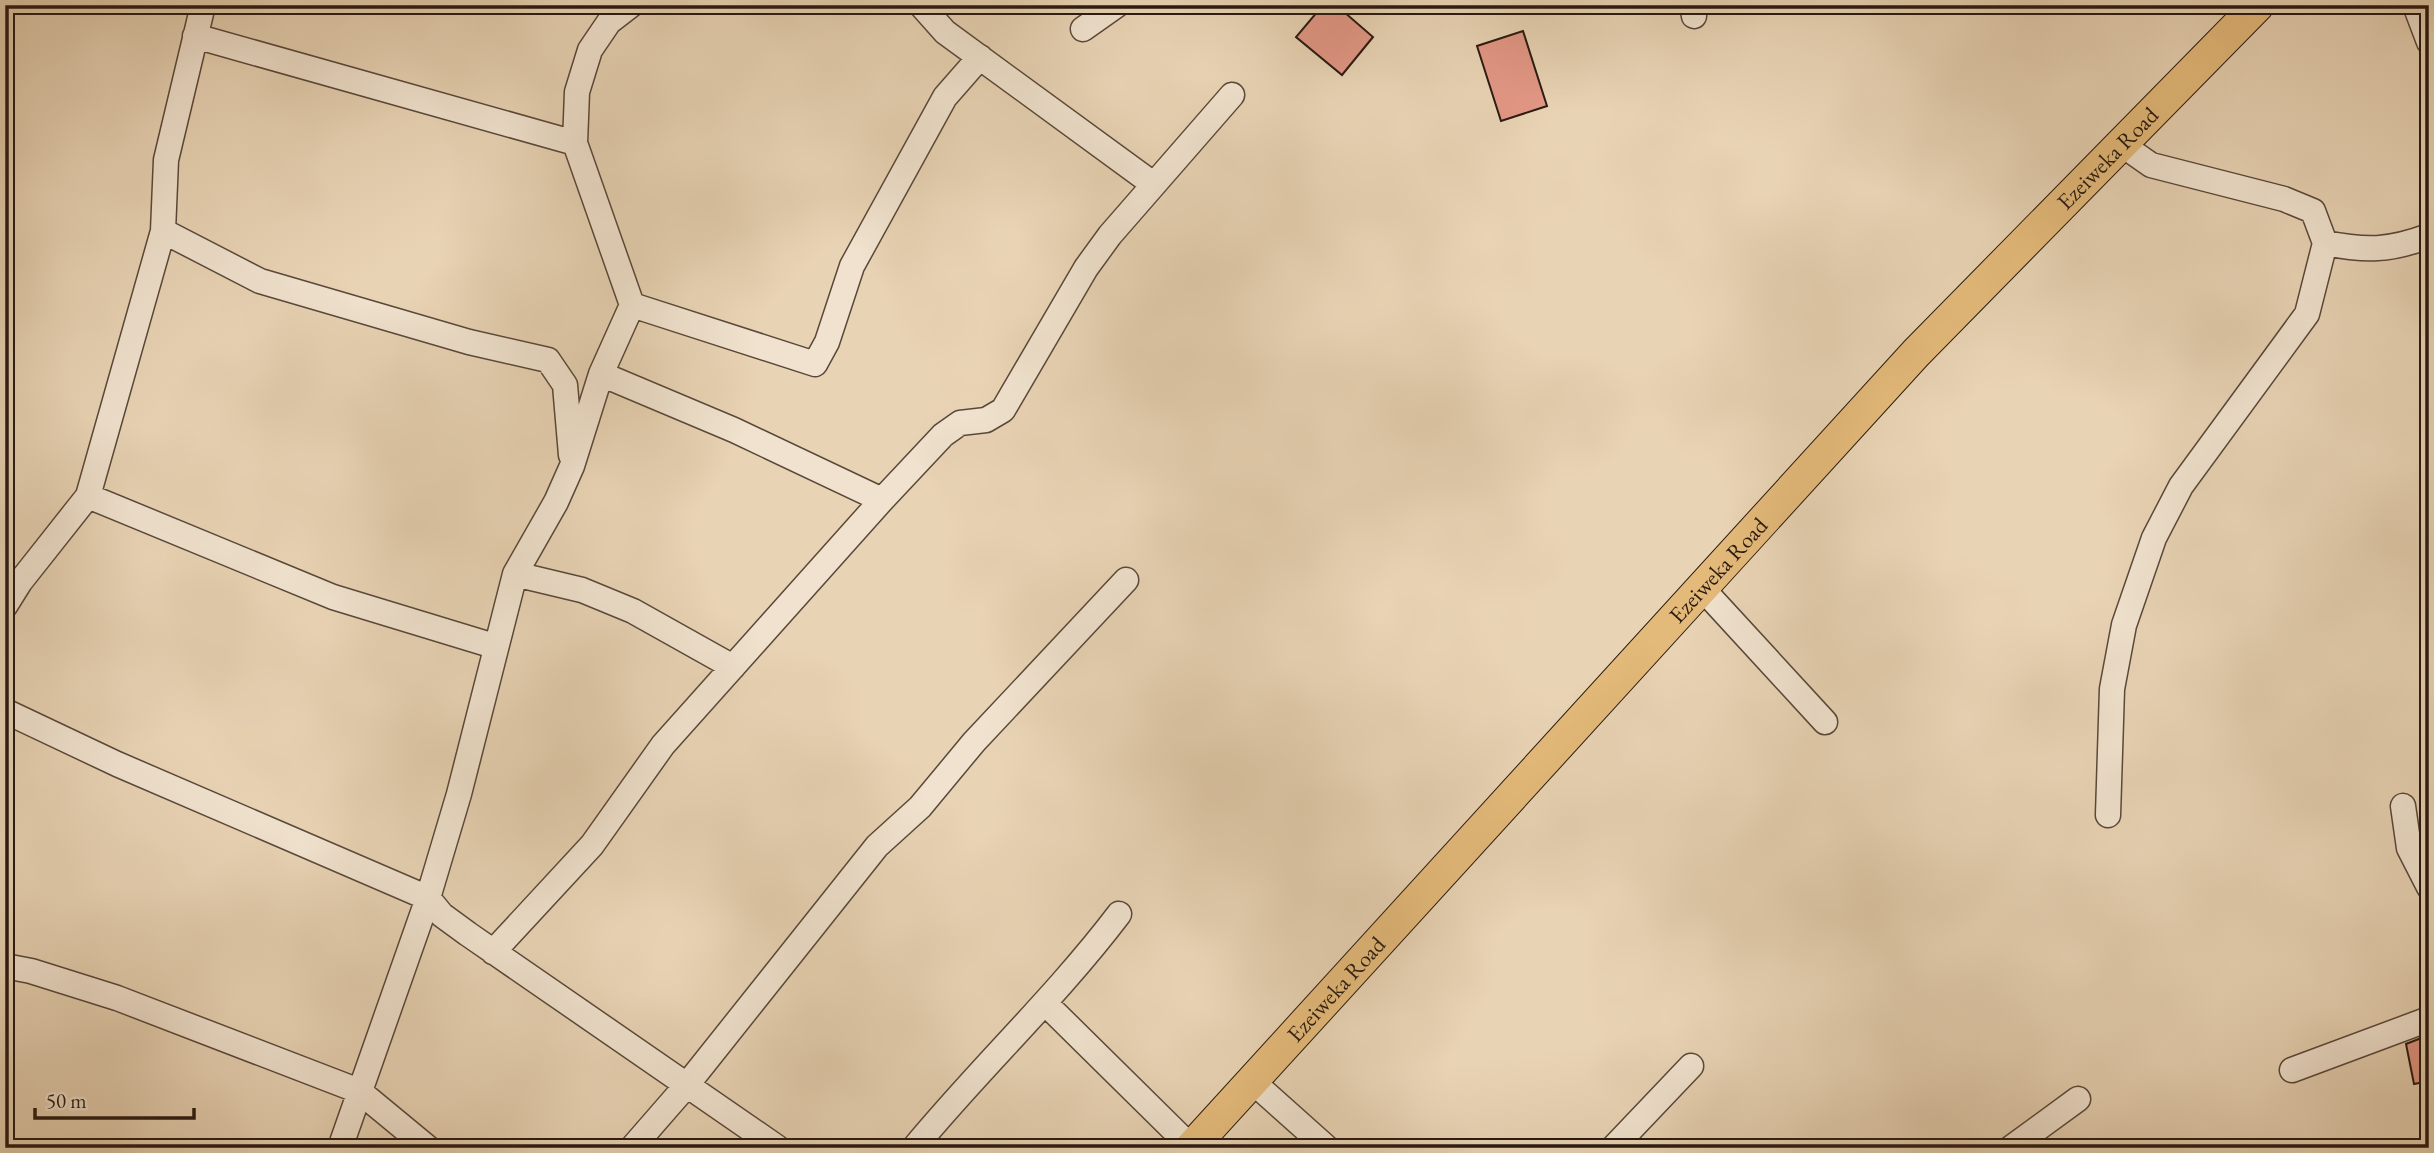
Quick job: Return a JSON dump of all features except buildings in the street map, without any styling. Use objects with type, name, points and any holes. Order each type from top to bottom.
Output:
[{"type":"main road","name":"Ezeiweka Road","points":[[1191,1148],[1700,586],[1916,353],[2258,5]]},
{"type":"street","points":[[5,606],[20,582],[88,496],[163,230],[166,160],[203,5]]},
{"type":"street","points":[[340,1148],[428,898],[515,574],[556,502],[572,467],[601,374],[632,305],[575,143],[577,92],[590,50],[609,22],[631,5]]},
{"type":"street","points":[[921,5],[945,32],[1153,184]]},
{"type":"street","points":[[1083,29],[1118,5]]},
{"type":"street","points":[[2415,5],[2429,42]]},
{"type":"street","points":[[195,36],[575,143]]},
{"type":"street","points":[[632,305],[815,364],[827,342],[852,266],[945,97],[980,57]]},
{"type":"street","points":[[493,952],[592,845],[663,745],[882,499],[943,435],[960,423],[986,420],[1003,410],[1086,268],[1153,184],[1232,95]]},
{"type":"street","points":[[2108,815],[2112,689],[2124,625],[2154,538],[2181,486],[2307,314],[2325,243],[2313,211],[2284,199],[2151,165],[2121,144]]},
{"type":"street","points":[[163,230],[261,281],[469,342],[548,360],[565,385],[572,467]]},
{"type":"street","points":[[2325,243],[2365,251],[2401,246],[2429,236]]},
{"type":"street","points":[[601,374],[734,430],[882,499]]},
{"type":"street","points":[[88,496],[333,597],[494,646]]},
{"type":"street","points":[[515,574],[582,590],[633,611],[733,667]]},
{"type":"street","points":[[632,1148],[686,1086],[877,846],[920,807],[974,742],[1126,580]]},
{"type":"street","points":[[1700,586],[1825,723]]},
{"type":"street","points":[[5,711],[117,764],[428,898],[442,915],[493,952],[778,1148]]},
{"type":"street","points":[[2403,806],[2409,848],[2429,887]]},
{"type":"street","points":[[914,1148],[1084,960],[1119,914]]},
{"type":"street","points":[[5,966],[31,971],[117,998],[359,1091],[428,1148]]},
{"type":"street","points":[[1045,1003],[1191,1148]]},
{"type":"street","points":[[2292,1070],[2429,1019]]},
{"type":"street","points":[[1613,1148],[1691,1066]]},
{"type":"street","points":[[1253,1082],[1328,1148]]},
{"type":"street","points":[[2011,1148],[2078,1099]]}]
